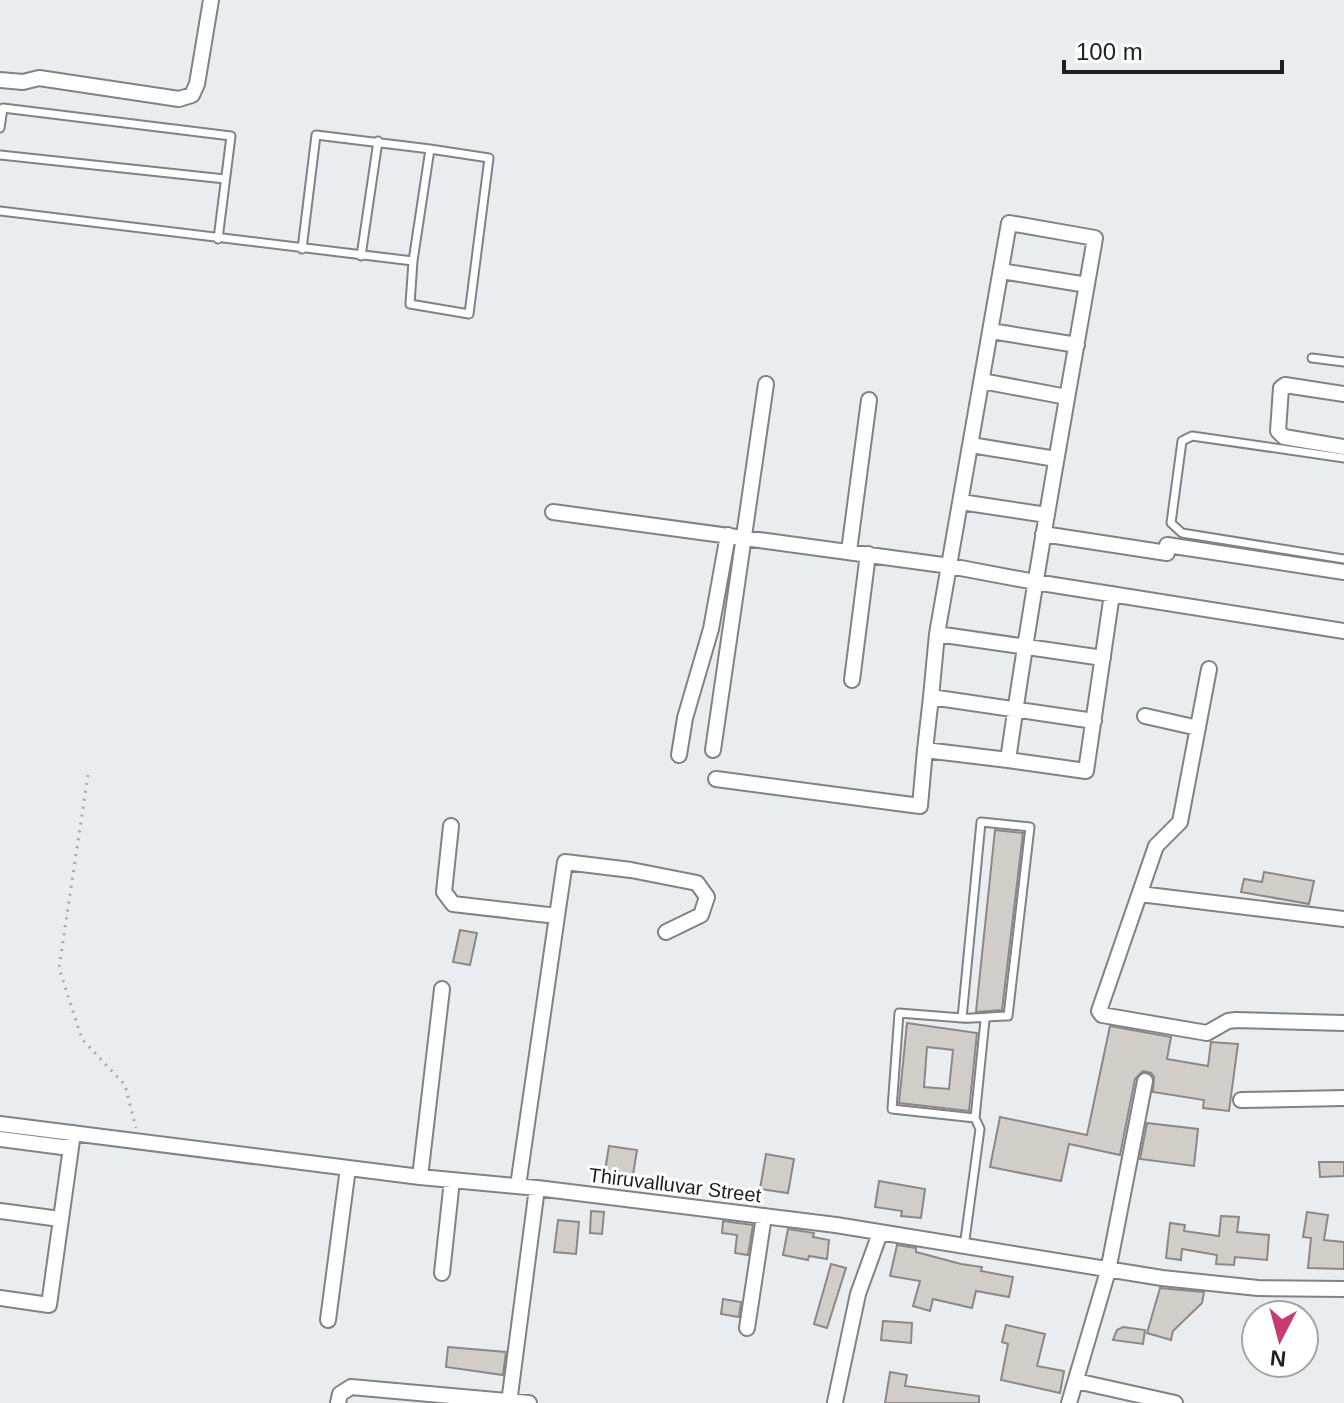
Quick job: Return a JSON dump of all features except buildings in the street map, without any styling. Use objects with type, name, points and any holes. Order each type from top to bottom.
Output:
[{"type":"street","points":[[0,80],[23,82],[39,78],[179,99],[192,95],[197,84],[211,0]]},
{"type":"street","points":[[716,779],[920,806],[937,634],[1009,223],[1095,238],[1024,648],[1008,760]]},
{"type":"street","points":[[1001,271],[1087,285]]},
{"type":"street","points":[[991,331],[1077,345]]},
{"type":"street","points":[[982,381],[1067,397]]},
{"type":"street","points":[[679,755],[685,718],[735,536],[766,384]]},
{"type":"street","points":[[1344,394],[1285,385],[1281,388],[1278,431],[1284,437],[1344,447]]},
{"type":"street","points":[[849,551],[869,400]]},
{"type":"street","points":[[971,445],[1056,459]]},
{"type":"street","points":[[961,502],[1047,515]]},
{"type":"street","points":[[553,512],[849,551],[1344,628]]},
{"type":"street","points":[[1043,534],[1167,553],[1167,545],[1344,572]]},
{"type":"street","points":[[713,750],[735,536]]},
{"type":"street","points":[[852,680],[868,554]]},
{"type":"street","points":[[925,750],[1086,771],[1112,594]]},
{"type":"street","points":[[937,634],[1103,658]]},
{"type":"street","points":[[1209,669],[1180,822],[1156,846],[1099,1011],[1102,1015],[1207,1033],[1236,1020],[1344,1023]]},
{"type":"street","points":[[931,697],[1094,721]]},
{"type":"street","points":[[1145,716],[1198,728]]},
{"type":"street","points":[[451,826],[444,892],[453,904],[557,916]]},
{"type":"street","points":[[518,1186],[565,862],[631,870],[697,883],[707,897],[701,915],[666,932]]},
{"type":"street","points":[[1140,894],[1344,919]]},
{"type":"street","points":[[420,1177],[442,989]]},
{"type":"street","points":[[1069,1403],[1108,1271],[1145,1081]]},
{"type":"street","points":[[1241,1100],[1344,1098]]},
{"type":"street","name":"Thiruvalluvar Street","points":[[0,1124],[71,1140],[140,1141],[764,1216],[1108,1271],[1258,1288],[1344,1289]]},
{"type":"street","points":[[0,1139],[71,1140],[49,1305],[0,1298]]},
{"type":"street","points":[[328,1320],[348,1168]]},
{"type":"street","points":[[442,1273],[452,1180]]},
{"type":"street","points":[[509,1402],[537,1188]]},
{"type":"street","points":[[0,1211],[60,1219]]},
{"type":"street","points":[[747,1328],[764,1216]]},
{"type":"street","points":[[835,1402],[858,1294],[880,1233]]},
{"type":"street","points":[[1076,1381],[1175,1403]]},
{"type":"street","points":[[338,1403],[340,1394],[351,1387],[529,1403]]},
{"type":"lane","points":[[0,128],[1,108],[231,136],[218,239]]},
{"type":"lane","points":[[302,249],[316,135],[378,141],[489,158],[469,314],[410,304],[413,261],[430,149]]},
{"type":"lane","points":[[361,256],[378,141]]},
{"type":"lane","points":[[0,155],[225,179]]},
{"type":"lane","points":[[0,211],[413,261]]},
{"type":"lane","points":[[1312,358],[1344,362]]},
{"type":"lane","points":[[1344,458],[1187,437],[1182,441],[1171,523],[1182,533],[1344,559]]},
{"type":"lane","points":[[962,1018],[981,822],[1030,827],[1008,1016],[985,1020],[899,1013],[892,1109],[975,1118]]},
{"type":"lane","points":[[964,1247],[980,1129],[975,1118],[985,1020]]},
{"type":"path","points":[[88,775],[59,968],[82,1039],[125,1085],[140,1141]]}]
